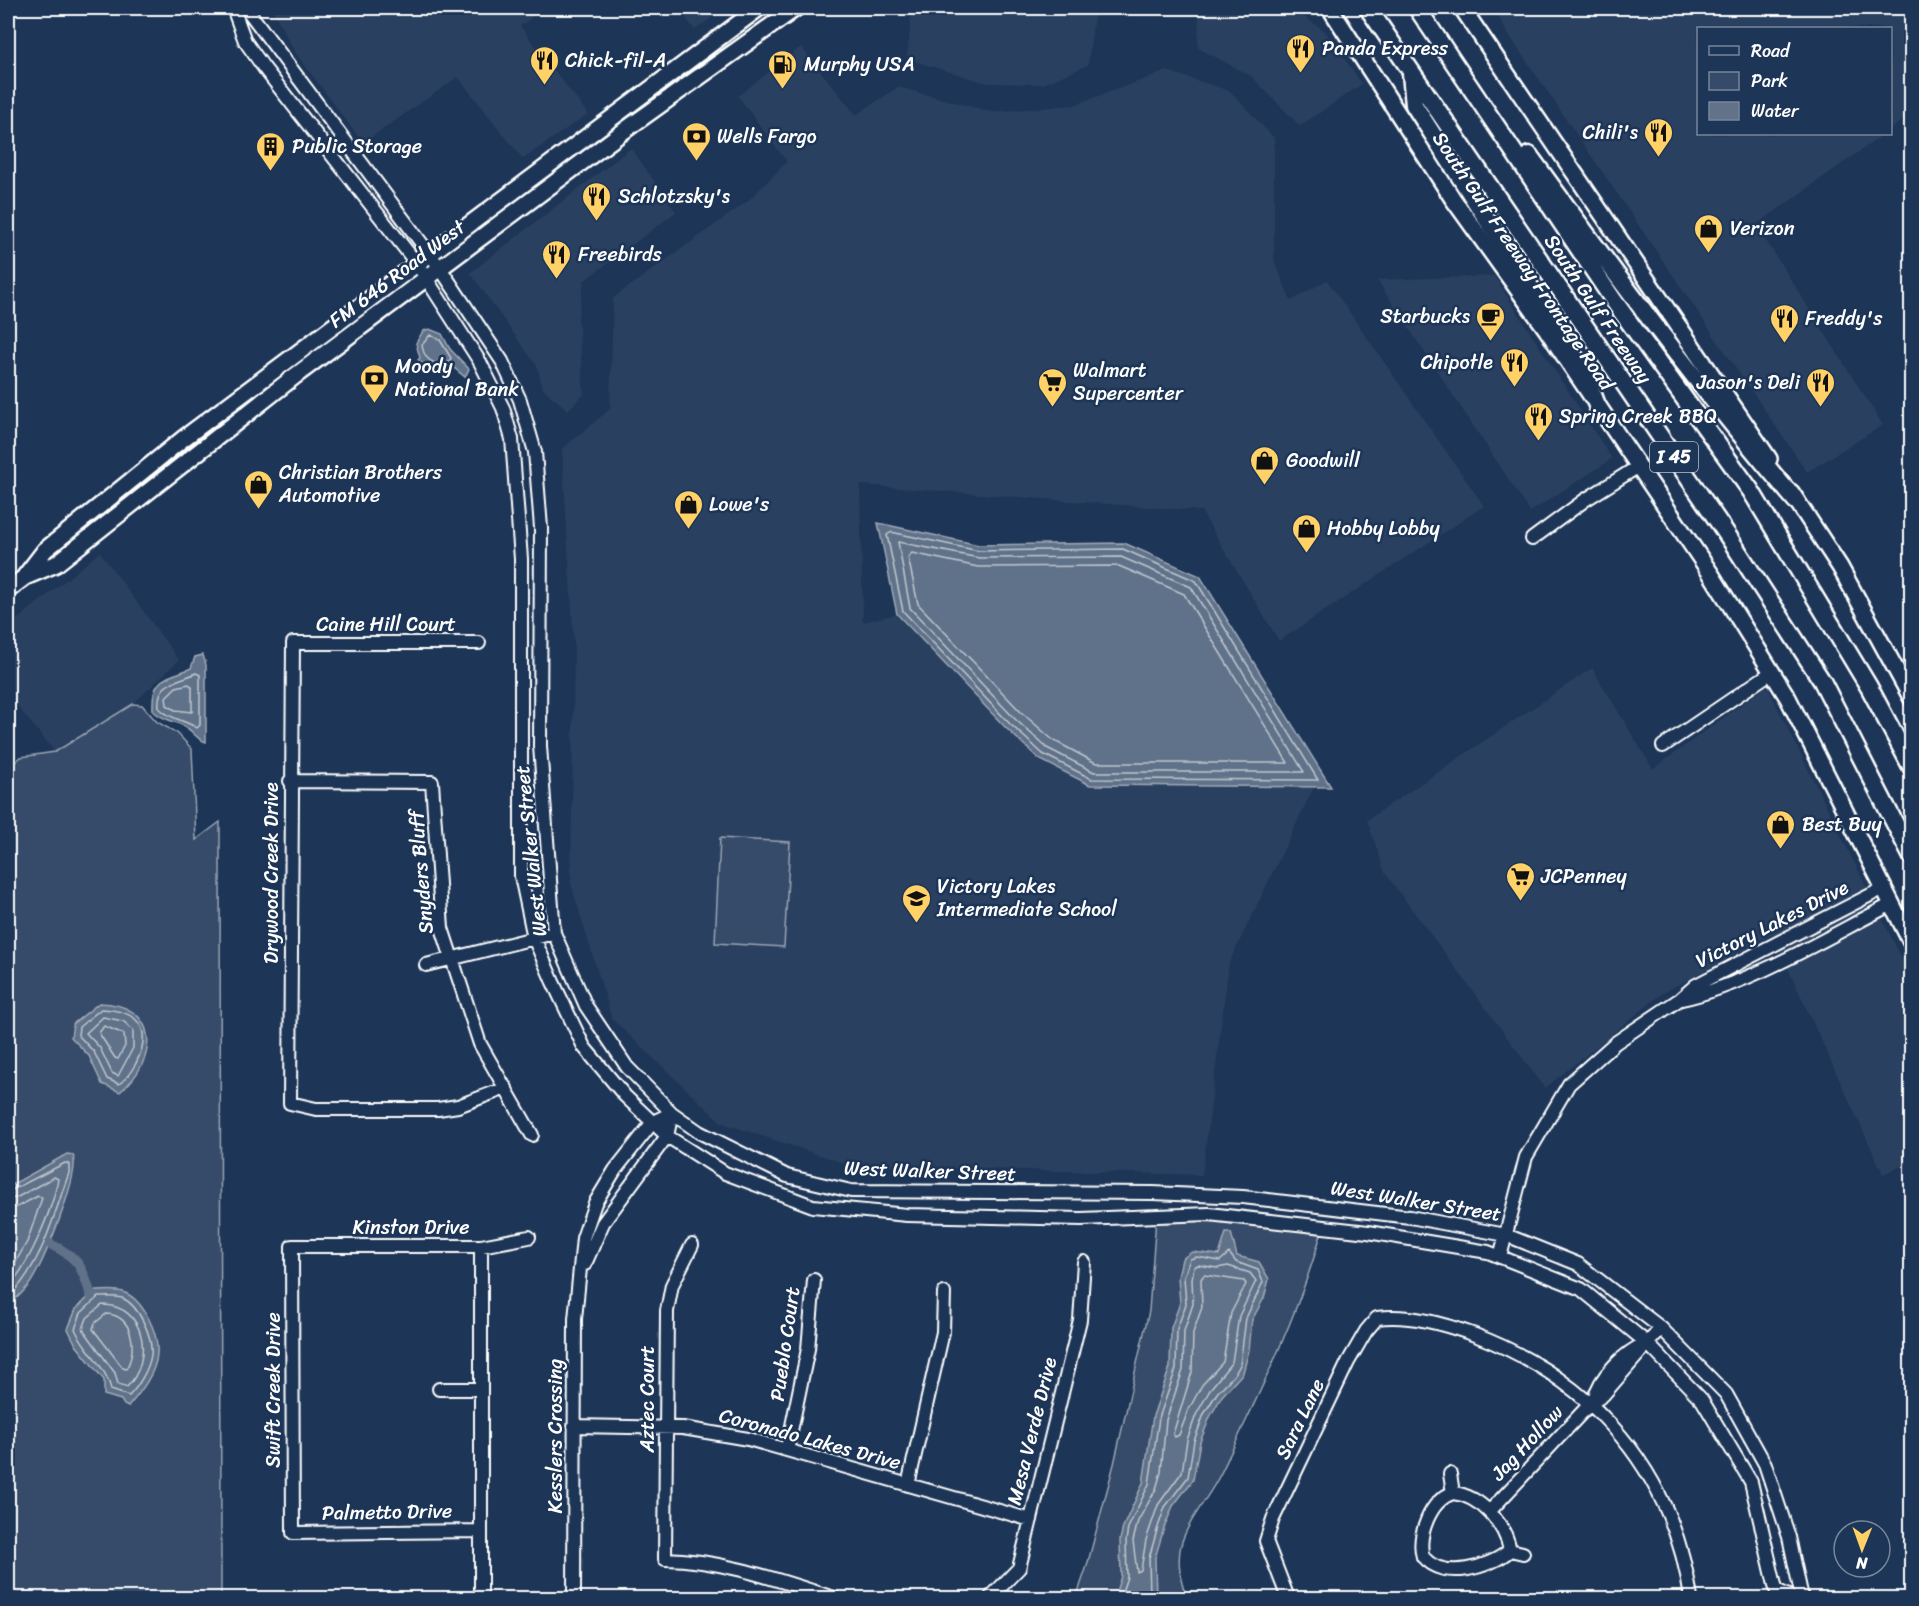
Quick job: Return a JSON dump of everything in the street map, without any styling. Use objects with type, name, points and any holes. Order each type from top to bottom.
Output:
[{"type":"highway","name":"South Gulf Freeway","points":[[1368,8],[1728,536],[1822,681],[1911,857]]},
{"type":"highway","name":"South Gulf Freeway","points":[[1417,8],[1614,301],[1751,491],[1869,687],[1911,768]]},
{"type":"highway","points":[[1459,70],[1525,149],[1631,295],[1738,433],[1796,501]]},
{"type":"highway","points":[[1411,72],[1414,105],[1585,373],[1598,408]]},
{"type":"main road","name":"FM 646 Road West","points":[[25,577],[45,550],[175,445],[759,8]]},
{"type":"main road","name":"FM 646 Road West","points":[[8,590],[25,577],[56,564],[295,376],[700,75],[796,8]]},
{"type":"main road","name":"South Gulf Freeway Frontage Road","points":[[1330,8],[1449,192],[1711,574],[1772,672],[1844,804],[1911,944]]},
{"type":"main road","points":[[1462,8],[1840,567],[1911,699]]},
{"type":"street","name":"West Walker Street","points":[[233,8],[244,41],[417,264],[480,362],[504,408],[512,439],[521,559],[521,876],[534,938],[584,1047],[625,1096],[667,1136],[725,1173],[813,1206],[907,1215],[1081,1219],[1209,1214],[1368,1232],[1488,1252],[1581,1289],[1647,1343],[1702,1400],[1751,1482],[1778,1595]]},
{"type":"street","name":"West Walker Street","points":[[246,8],[440,268],[502,361],[520,400],[535,452],[541,528],[540,746],[554,933],[585,1006],[627,1067],[672,1113],[699,1132],[787,1176],[851,1191],[1208,1195],[1410,1216],[1506,1235],[1578,1264],[1661,1328],[1726,1394],[1765,1464],[1789,1537],[1802,1599]]},
{"type":"street","points":[[1532,539],[1585,500],[1639,466]]},
{"type":"street","name":"Caine Hill Court","points":[[293,643],[478,643]]},
{"type":"street","name":"Drywood Creek Drive","points":[[293,643],[290,781],[290,1103],[316,1109],[438,1109],[468,1103],[506,1088]]},
{"type":"street","points":[[1663,747],[1772,672]]},
{"type":"street","name":"Snyders Bluff","points":[[290,781],[432,782],[442,928],[480,1044],[532,1135]]},
{"type":"street","name":"Victory Lakes Drive","points":[[1500,1257],[1526,1157],[1569,1084],[1615,1043],[1680,999],[1696,985],[1884,888]]},
{"type":"street","name":"Victory Lakes Drive","points":[[1680,999],[1701,995],[1768,966],[1892,904]]},
{"type":"street","points":[[452,958],[554,933]]},
{"type":"street","name":"Snyders Bluff","points":[[426,965],[452,958]]},
{"type":"street","name":"Kesslers Crossing","points":[[574,1599],[575,1319],[584,1238],[594,1203],[615,1170],[653,1122],[672,1113]]},
{"type":"street","name":"Kesslers Crossing","points":[[581,1274],[603,1223],[667,1136],[672,1113]]},
{"type":"street","name":"Kinston Drive","points":[[292,1246],[481,1246],[529,1237]]},
{"type":"street","name":"Aztec Court","points":[[692,1245],[672,1285],[667,1311],[665,1559],[687,1560],[759,1574],[834,1599]]},
{"type":"street","name":"Swift Creek Drive","points":[[292,1246],[293,1533]]},
{"type":"street","points":[[481,1246],[481,1599]]},
{"type":"street","name":"Mesa Verde Drive","points":[[990,1599],[1019,1569],[1080,1320],[1084,1262]]},
{"type":"street","name":"Pueblo Court","points":[[787,1450],[808,1349],[814,1280]]},
{"type":"street","points":[[908,1485],[943,1332],[944,1293]]},
{"type":"street","name":"Sara Lane","points":[[1288,1599],[1266,1541],[1272,1519],[1348,1362],[1366,1331],[1377,1318],[1393,1316],[1441,1324],[1495,1343],[1592,1402]]},
{"type":"street","name":"Jag Hollow","points":[[1489,1512],[1592,1402],[1603,1395],[1661,1328]]},
{"type":"street","points":[[439,1389],[480,1389]]},
{"type":"street","points":[[1592,1402],[1627,1441],[1656,1486],[1678,1538],[1691,1599]]},
{"type":"street","name":"Coronado Lakes Drive","points":[[574,1426],[666,1428],[748,1439],[1031,1520]]},
{"type":"street","points":[[1450,1474],[1453,1493]]},
{"type":"street","points":[[1453,1493],[1467,1497],[1499,1520],[1510,1550],[1501,1558],[1481,1565],[1448,1570],[1430,1565],[1424,1557],[1421,1537],[1440,1501],[1453,1493]]},
{"type":"street","name":"Palmetto Drive","points":[[293,1533],[481,1531]]},
{"type":"street","points":[[1510,1550],[1523,1553]]},
{"type":"street","points":[[1778,1595],[1793,1599]]},
{"type":"shaded area","points":[[272,8],[545,8],[520,26],[588,114],[523,159],[458,77],[363,143],[294,51]]},
{"type":"shaded area","points":[[678,8],[725,8],[695,30]]},
{"type":"shaded area","points":[[912,8],[1095,8],[1088,65],[1043,84],[987,83],[907,59]]},
{"type":"shaded area","points":[[1199,8],[1291,8],[1325,31],[1362,84],[1300,126],[1251,76],[1198,48]]},
{"type":"shaded area","points":[[1494,8],[1911,8],[1911,114],[1892,128],[1892,27],[1697,27],[1697,135],[1883,135],[1756,225],[1883,425],[1807,472],[1506,31]]},
{"type":"shaded area","points":[[801,47],[856,115],[898,87],[992,112],[1074,105],[1167,71],[1230,91],[1274,138],[1274,260],[1291,301],[1327,280],[1484,506],[1279,641],[1201,511],[860,485],[863,622],[897,614],[1006,728],[1039,759],[1090,785],[1314,787],[1229,963],[1202,1175],[850,1165],[722,1123],[612,1019],[571,884],[574,645],[562,449],[610,409],[613,298],[748,201],[787,162],[738,96]]},
{"type":"shaded area","points":[[631,148],[676,212],[584,281],[578,318],[584,394],[568,410],[543,389],[537,366],[470,273]]},
{"type":"shaded area","points":[[1494,276],[1612,459],[1530,512],[1377,280]]},
{"type":"shaded area","points":[[100,552],[179,660],[133,704],[55,752],[8,695],[8,627]]},
{"type":"shaded area","points":[[1592,668],[1653,769],[1767,686],[1911,977],[1911,1162],[1883,1174],[1772,934],[1663,993],[1545,1088],[1385,873],[1367,820]]},
{"type":"green space","points":[[133,704],[142,705],[157,722],[177,733],[192,749],[196,840],[220,822],[221,1598],[8,1598],[8,768],[21,757],[55,752]]},
{"type":"green space","points":[[720,838],[790,842],[784,947],[715,943]]},
{"type":"green space","points":[[1156,1218],[1206,1218],[1322,1231],[1290,1324],[1263,1384],[1221,1473],[1184,1536],[1179,1565],[1188,1598],[1076,1598],[1087,1566],[1114,1464],[1149,1311]]},
{"type":"water","points":[[429,329],[442,334],[450,349],[469,369],[465,377],[454,368],[446,373],[430,369],[418,360],[420,358],[416,343],[423,331]]},
{"type":"water","points":[[878,523],[979,545],[1124,543],[1200,576],[1331,787],[1090,785],[1039,759],[1006,728],[897,614]]},
{"type":"water","points":[[203,655],[206,665],[206,742],[183,725],[153,711],[155,691],[162,680],[191,668],[195,657]]},
{"type":"water","points":[[99,1003],[119,1006],[134,1013],[143,1023],[147,1036],[147,1050],[142,1065],[133,1079],[120,1092],[102,1084],[89,1056],[71,1037],[73,1024]]},
{"type":"water","points":[[67,1154],[73,1155],[74,1165],[59,1221],[42,1261],[28,1286],[8,1304],[8,1187]]},
{"type":"water","points":[[1226,1233],[1231,1233],[1237,1256],[1259,1262],[1269,1279],[1264,1298],[1252,1320],[1249,1350],[1243,1373],[1222,1396],[1210,1417],[1200,1442],[1193,1480],[1173,1506],[1164,1528],[1155,1558],[1156,1598],[1114,1598],[1121,1576],[1120,1540],[1123,1527],[1143,1483],[1153,1416],[1170,1367],[1171,1328],[1180,1303],[1178,1277],[1182,1259],[1192,1252],[1219,1255]]},
{"type":"water","points":[[95,1291],[123,1292],[130,1296],[143,1309],[155,1336],[157,1354],[154,1368],[128,1407],[121,1400],[104,1395],[104,1380],[76,1345],[68,1329],[76,1309]]},
{"type":"waterway","points":[[50,1244],[78,1264],[91,1296]]},
{"type":"place","name":"Panda Express","points":[[1301,74]]},
{"type":"place","name":"Chick-fil-A","points":[[544,86]]},
{"type":"place","name":"Murphy USA","points":[[783,90]]},
{"type":"place","name":"Chili's","points":[[1659,158]]},
{"type":"place","name":"Wells Fargo","points":[[696,162]]},
{"type":"place","name":"Public Storage","points":[[271,172]]},
{"type":"place","name":"Schlotzsky's","points":[[597,222]]},
{"type":"place","name":"Verizon","points":[[1709,254]]},
{"type":"place","name":"Freebirds","points":[[557,280]]},
{"type":"place","name":"Starbucks","points":[[1491,342]]},
{"type":"place","name":"Freddy's","points":[[1784,344]]},
{"type":"place","name":"Chipotle","points":[[1514,388]]},
{"type":"place","name":"Moody National Bank","points":[[374,404]]},
{"type":"place","name":"Walmart Supercenter","points":[[1052,408]]},
{"type":"place","name":"Jason's Deli","points":[[1821,408]]},
{"type":"place","name":"Spring Creek BBQ","points":[[1538,442]]},
{"type":"place","name":"Goodwill","points":[[1265,486]]},
{"type":"place","name":"Christian Brothers Automotive","points":[[258,510]]},
{"type":"place","name":"Lowe's","points":[[688,530]]},
{"type":"place","name":"Hobby Lobby","points":[[1306,554]]},
{"type":"place","name":"Best Buy","points":[[1781,850]]},
{"type":"place","name":"JCPenney","points":[[1520,902]]},
{"type":"place","name":"Victory Lakes Intermediate School","points":[[916,924]]}]
